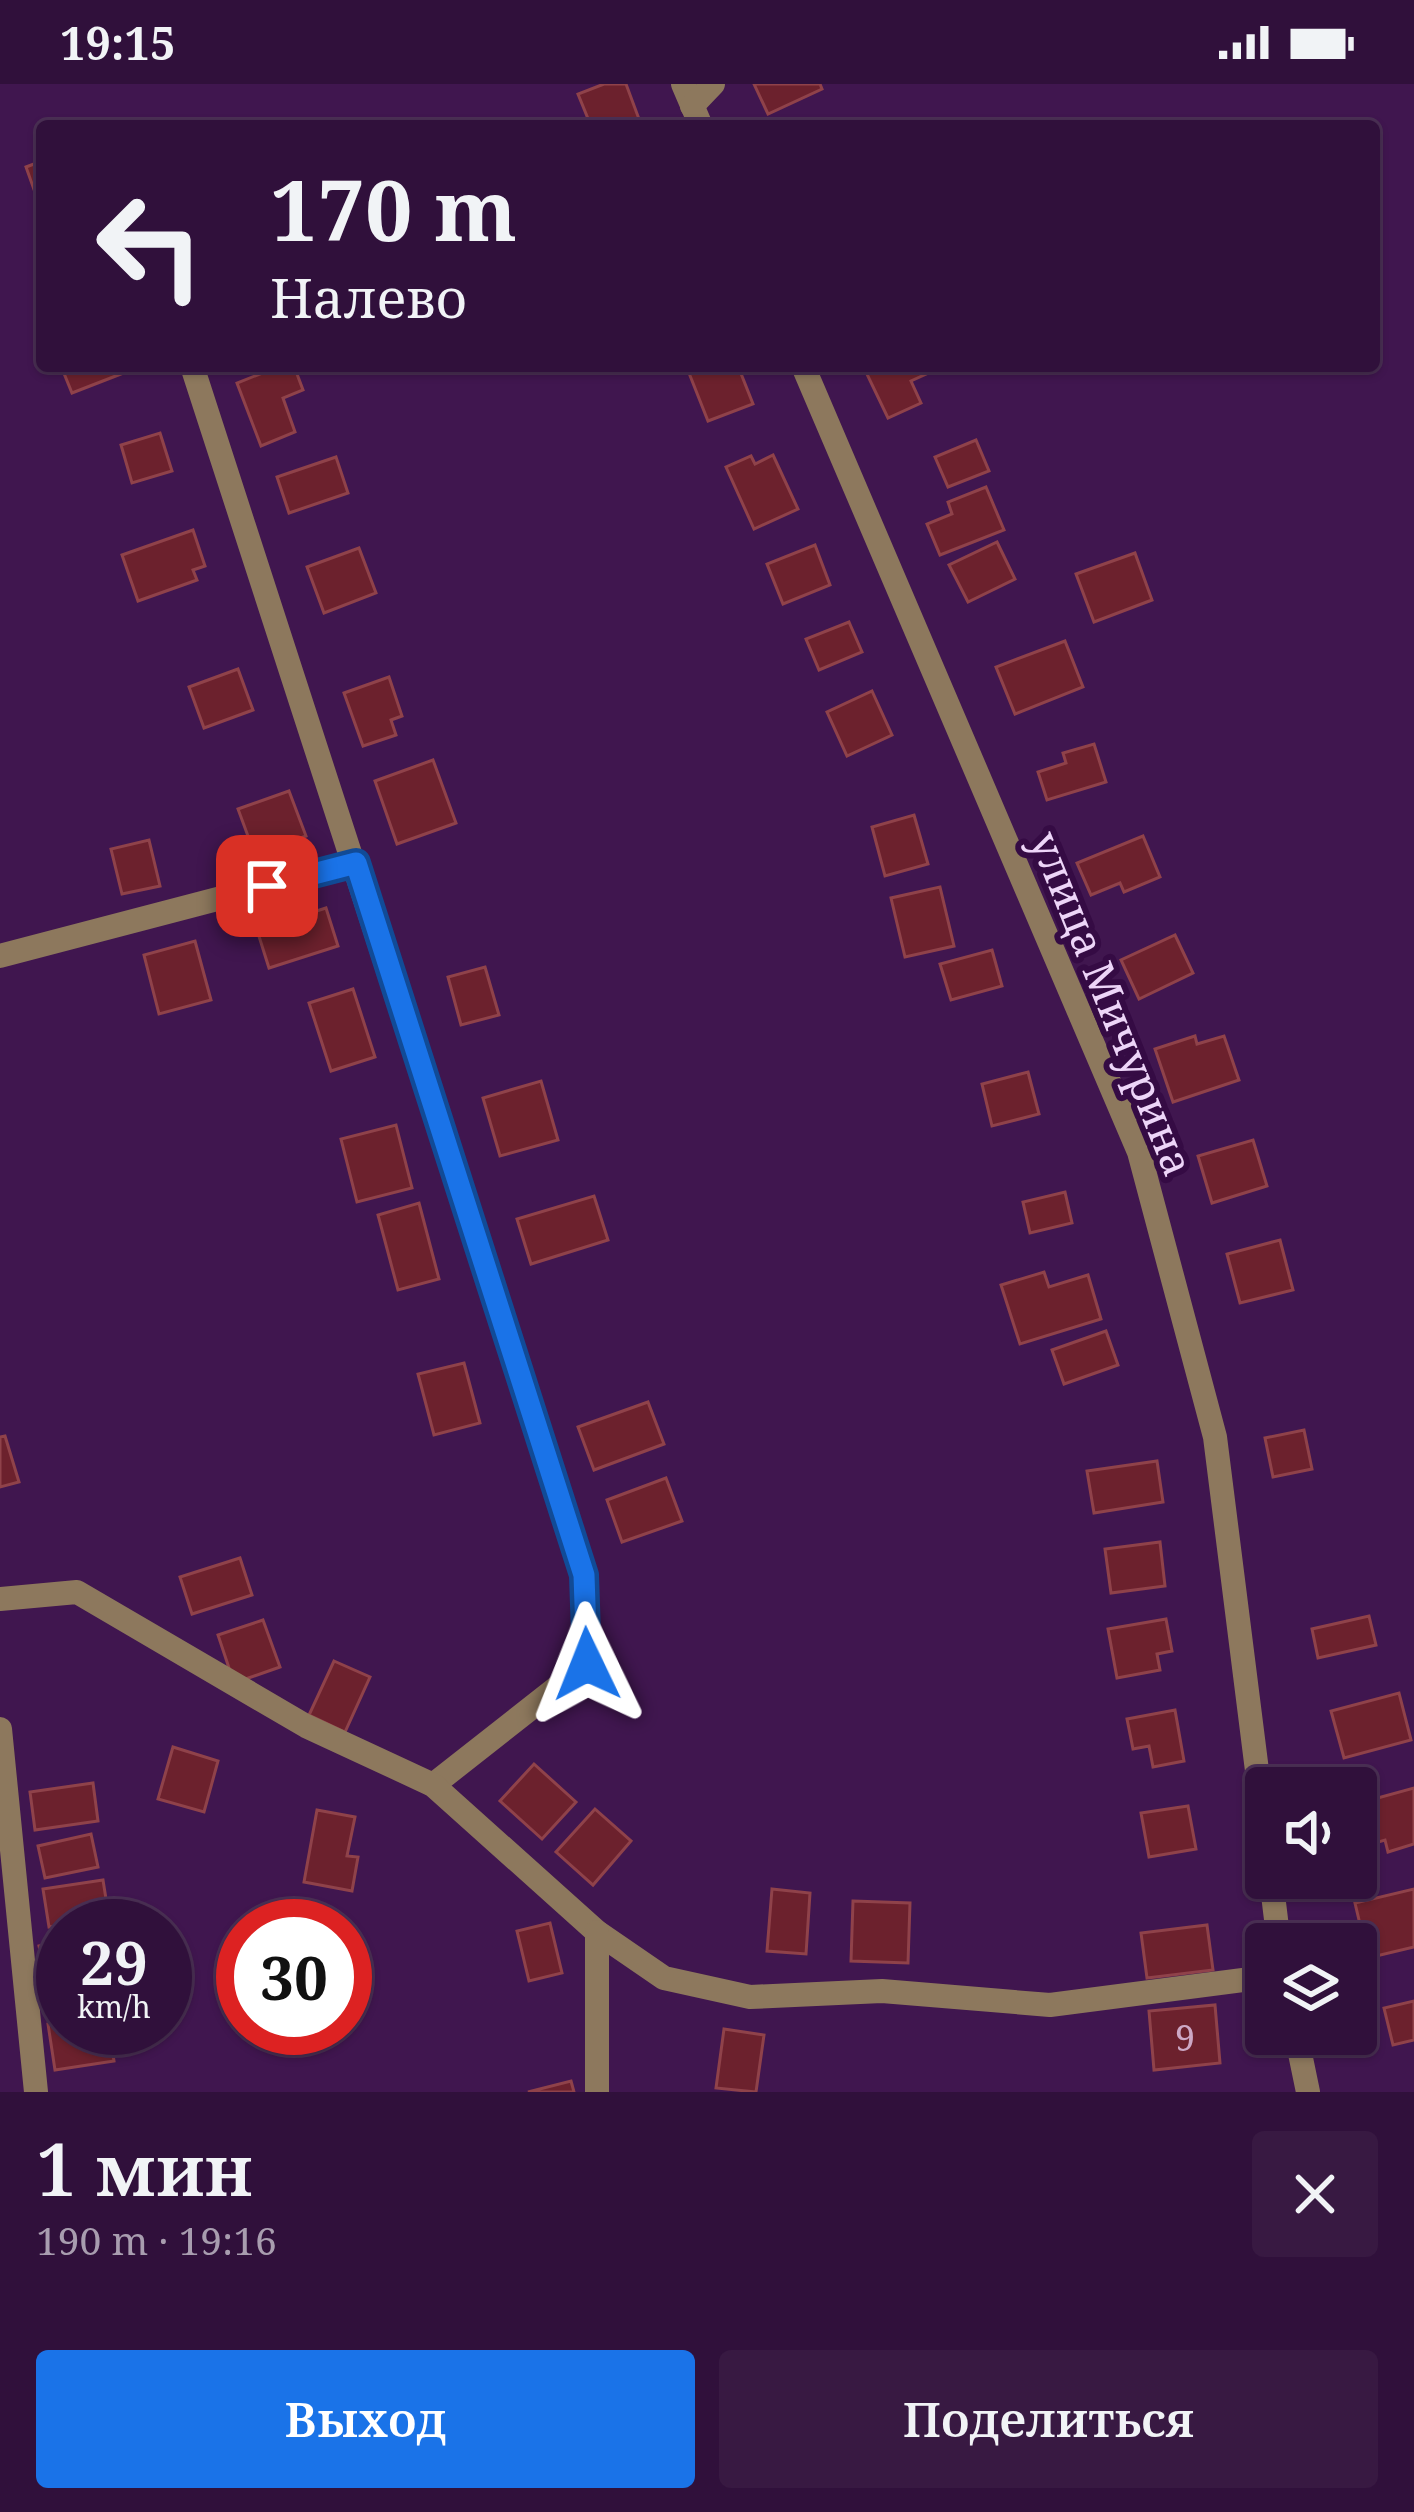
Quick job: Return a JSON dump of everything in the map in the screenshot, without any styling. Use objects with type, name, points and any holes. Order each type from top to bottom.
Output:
[{"type":"street","points":[[692,105],[713,84]]},
{"type":"street","points":[[194,372],[584,1575],[587,1664],[433,1785]]},
{"type":"street","name":"улица Мичурина","points":[[806,372],[1138,1151],[1215,1437],[1257,1767]]},
{"type":"street","points":[[0,956],[356,863]]},
{"type":"street","points":[[0,1599],[77,1592],[306,1726],[433,1785],[597,1932],[664,1978],[750,1997],[883,1991],[1050,2005],[1245,1980]]},
{"type":"street","points":[[0,1729],[37,2092]]},
{"type":"street","points":[[597,1932],[597,2092]]},
{"type":"street","points":[[1300,2055],[1308,2092]]},
{"type":"building","points":[[604,84],[626,84],[639,119],[589,120],[578,94]]},
{"type":"building","points":[[754,84],[820,84],[822,89],[768,114]]},
{"type":"building","points":[[36,163],[36,195],[26,167]]},
{"type":"building","points":[[63,372],[126,372],[72,393]]},
{"type":"building","points":[[265,372],[296,372],[303,390],[283,398],[295,432],[261,446],[237,383]]},
{"type":"building","points":[[689,372],[740,372],[753,404],[708,421]]},
{"type":"building","points":[[866,372],[931,372],[911,381],[921,403],[888,418]]},
{"type":"building","points":[[160,433],[172,471],[132,483],[121,445]]},
{"type":"building","points":[[976,440],[989,471],[948,487],[935,457]]},
{"type":"building","points":[[773,455],[798,509],[754,529],[726,467],[751,456],[755,464]]},
{"type":"building","points":[[336,457],[348,493],[289,513],[277,477]]},
{"type":"building","points":[[986,487],[1004,530],[940,555],[927,524],[952,514],[948,502]]},
{"type":"building","points":[[193,530],[205,566],[193,570],[197,580],[138,601],[122,555]]},
{"type":"building","points":[[997,542],[1015,579],[968,602],[949,565]]},
{"type":"building","points":[[815,545],[830,585],[783,604],[767,564]]},
{"type":"building","points":[[359,548],[376,593],[324,613],[307,567]]},
{"type":"building","points":[[1135,553],[1152,600],[1094,622],[1076,574]]},
{"type":"building","points":[[849,622],[862,652],[819,670],[806,639]]},
{"type":"building","points":[[1065,641],[1083,687],[1015,714],[996,667]]},
{"type":"building","points":[[238,669],[253,710],[204,728],[189,687]]},
{"type":"building","points":[[389,677],[402,716],[391,720],[396,735],[363,746],[344,693]]},
{"type":"building","points":[[872,691],[892,735],[847,756],[827,712]]},
{"type":"building","points":[[1094,744],[1106,782],[1047,800],[1038,772],[1066,763],[1063,753]]},
{"type":"building","points":[[433,760],[456,823],[397,844],[375,781]]},
{"type":"building","points":[[289,791],[306,836],[255,855],[238,809]]},
{"type":"building","points":[[914,815],[928,864],[885,876],[872,827]]},
{"type":"building","points":[[1143,836],[1160,877],[1124,892],[1120,883],[1091,895],[1077,863]]},
{"type":"building","points":[[149,840],[160,886],[122,894],[111,849]]},
{"type":"building","points":[[940,887],[954,946],[905,957],[891,898]]},
{"type":"building","points":[[326,908],[338,946],[269,968],[257,930]]},
{"type":"building","points":[[1175,935],[1193,973],[1139,999],[1121,960]]},
{"type":"building","points":[[195,941],[211,1000],[159,1014],[144,955]]},
{"type":"building","points":[[992,950],[1002,986],[951,1000],[940,964]]},
{"type":"building","points":[[485,967],[499,1015],[461,1025],[448,977]]},
{"type":"building","points":[[353,989],[375,1057],[331,1071],[309,1003]]},
{"type":"building","points":[[1195,1036],[1197,1044],[1224,1036],[1239,1080],[1173,1102],[1155,1049]]},
{"type":"building","points":[[1028,1072],[1039,1114],[992,1126],[982,1084]]},
{"type":"building","points":[[541,1081],[558,1140],[500,1156],[483,1098]]},
{"type":"building","points":[[396,1125],[412,1188],[357,1202],[341,1139]]},
{"type":"building","points":[[1253,1140],[1267,1186],[1212,1203],[1198,1156]]},
{"type":"building","points":[[1065,1192],[1072,1223],[1030,1233],[1023,1202]]},
{"type":"building","points":[[594,1196],[608,1240],[531,1264],[517,1219]]},
{"type":"building","points":[[419,1203],[439,1279],[398,1290],[378,1215]]},
{"type":"building","points":[[1280,1240],[1293,1290],[1240,1303],[1227,1254]]},
{"type":"building","points":[[1044,1272],[1049,1287],[1088,1275],[1101,1319],[1020,1344],[1001,1285]]},
{"type":"building","points":[[1106,1331],[1118,1365],[1064,1384],[1052,1350]]},
{"type":"building","points":[[464,1363],[480,1423],[434,1435],[418,1374]]},
{"type":"building","points":[[648,1402],[664,1444],[594,1470],[578,1427]]},
{"type":"building","points":[[1304,1430],[1312,1469],[1273,1477],[1265,1438]]},
{"type":"building","points":[[5,1436],[19,1482],[0,1487],[0,1437]]},
{"type":"building","points":[[1157,1461],[1163,1502],[1094,1513],[1087,1471]]},
{"type":"building","points":[[666,1478],[682,1521],[622,1542],[607,1500]]},
{"type":"building","points":[[1160,1542],[1165,1586],[1111,1593],[1105,1549]]},
{"type":"building","points":[[240,1558],[252,1595],[192,1614],[180,1577]]},
{"type":"building","points":[[1369,1616],[1376,1645],[1318,1658],[1312,1629]]},
{"type":"building","points":[[1166,1619],[1172,1651],[1157,1654],[1160,1670],[1117,1678],[1108,1629]]},
{"type":"building","points":[[263,1620],[280,1667],[234,1683],[218,1635]]},
{"type":"building","points":[[334,1661],[370,1677],[345,1732],[309,1715]]},
{"type":"building","points":[[1399,1693],[1411,1740],[1344,1758],[1331,1711]]},
{"type":"building","points":[[1175,1710],[1184,1761],[1153,1767],[1149,1746],[1133,1749],[1127,1719]]},
{"type":"building","points":[[173,1747],[218,1761],[204,1812],[158,1799]]},
{"type":"building","points":[[534,1764],[576,1802],[542,1839],[500,1801]]},
{"type":"building","points":[[93,1783],[98,1821],[35,1830],[30,1792]]},
{"type":"building","points":[[1414,1788],[1414,1844],[1388,1852],[1385,1840],[1377,1842],[1377,1798]]},
{"type":"building","points":[[1188,1806],[1196,1849],[1149,1857],[1141,1813]]},
{"type":"building","points":[[595,1809],[631,1841],[593,1885],[556,1852]]},
{"type":"building","points":[[317,1810],[355,1817],[347,1856],[358,1857],[352,1891],[304,1882]]},
{"type":"building","points":[[91,1834],[98,1867],[45,1878],[38,1846]]},
{"type":"building","points":[[103,1880],[106,1899],[45,1899],[43,1889]]},
{"type":"building","points":[[772,1889],[810,1893],[806,1954],[767,1951]]},
{"type":"building","points":[[1414,1889],[1414,1947],[1377,1956],[1377,1923],[1360,1923],[1355,1903]]},
{"type":"building","points":[[853,1901],[910,1903],[908,1963],[851,1961]]},
{"type":"building","points":[[550,1923],[562,1973],[529,1981],[517,1931]]},
{"type":"building","points":[[1207,1925],[1213,1970],[1147,1978],[1141,1933]]},
{"type":"building","points":[[1414,2001],[1414,2040],[1393,2045],[1384,2008]]},
{"type":"building","points":[[1215,2005],[1220,2063],[1154,2070],[1149,2011]]},
{"type":"building","points":[[724,2029],[764,2035],[756,2092],[716,2088]]},
{"type":"building","points":[[53,2055],[113,2055],[114,2061],[55,2070]]},
{"type":"building","points":[[571,2081],[574,2092],[528,2092]]},
{"type":"route","points":[[267,886],[356,863],[584,1575],[587,1664]]}]
